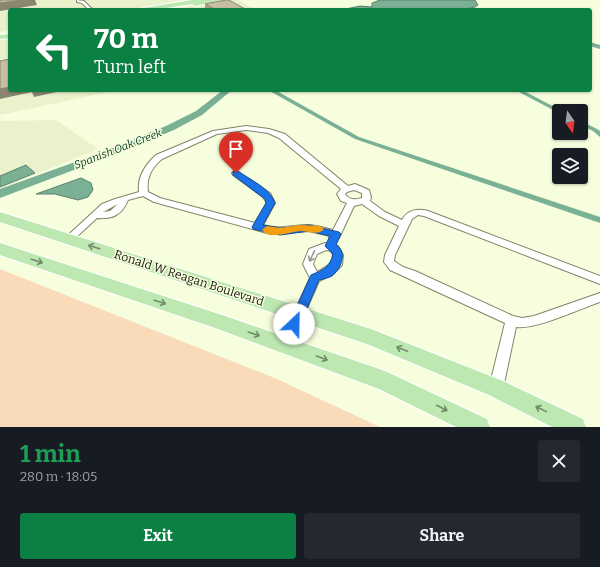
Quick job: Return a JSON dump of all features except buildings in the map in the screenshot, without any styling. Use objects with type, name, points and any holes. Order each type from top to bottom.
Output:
[{"type":"main road","points":[[155,8],[203,0]]},
{"type":"main road","points":[[173,8],[220,0]]},
{"type":"main road","name":"Ronald W Reagan Boulevard","points":[[0,217],[371,337],[496,388],[575,427]]},
{"type":"main road","points":[[0,249],[222,323],[385,381],[479,427]]},
{"type":"street","points":[[78,0],[83,2],[89,8]]},
{"type":"street","points":[[144,193],[144,177],[148,167],[159,157],[215,132],[236,125],[259,129],[282,136],[346,189]]},
{"type":"street","points":[[186,136],[194,141]]},
{"type":"street","points":[[236,173],[267,195],[271,203],[257,227]]},
{"type":"street","points":[[355,187],[363,190],[367,195],[364,201],[359,203],[351,203],[342,197],[342,192],[346,189],[355,187]]},
{"type":"street","points":[[69,239],[95,215],[114,213],[122,207],[124,200],[144,193],[157,200],[257,227],[280,231],[309,228],[336,234]]},
{"type":"street","points":[[364,201],[386,216],[404,224]]},
{"type":"street","points":[[330,246],[351,203]]},
{"type":"street","points":[[600,280],[425,213],[417,212],[412,213],[404,224],[390,255],[389,262],[393,266],[511,320],[522,323],[534,321],[600,297]]},
{"type":"street","points":[[285,345],[315,278],[328,273],[336,265],[338,254],[335,249],[330,246],[318,248],[310,257],[308,264],[315,278]]},
{"type":"street","points":[[496,388],[511,320]]},
{"type":"shaded area","points":[[0,0],[196,0],[148,8],[8,8],[8,30],[0,32]]},
{"type":"shaded area","points":[[226,0],[238,0],[252,8],[179,8]]},
{"type":"shaded area","points":[[380,0],[475,0],[478,5],[470,8],[350,8],[360,6],[372,7],[372,3]]},
{"type":"shaded area","points":[[8,37],[8,92],[109,92],[0,115],[0,39]]},
{"type":"shaded area","points":[[56,120],[98,149],[0,189],[0,121]]},
{"type":"shaded area","points":[[26,165],[35,173],[0,187],[0,176]]},
{"type":"shaded area","points":[[81,178],[91,183],[93,190],[88,197],[78,200],[55,194],[36,194]]},
{"type":"shaded area","points":[[0,269],[277,379],[380,427],[0,427]]},
{"type":"waterway","points":[[592,45],[600,47]]},
{"type":"waterway","name":"Spanish Oak Creek","points":[[0,194],[28,182],[104,155],[170,128],[199,113],[225,92]]},
{"type":"waterway","points":[[275,92],[357,138],[600,220]]},
{"type":"waterway","points":[[522,92],[552,107]]},
{"type":"waterway","points":[[588,126],[600,135]]},
{"type":"slow traffic","points":[[267,230],[280,231],[300,228],[320,229]]},
{"type":"route","points":[[236,173],[267,195],[271,203],[257,227],[271,231],[309,228],[336,234],[330,246],[335,249],[338,254],[336,265],[328,273],[321,274],[315,278],[294,324]]}]
